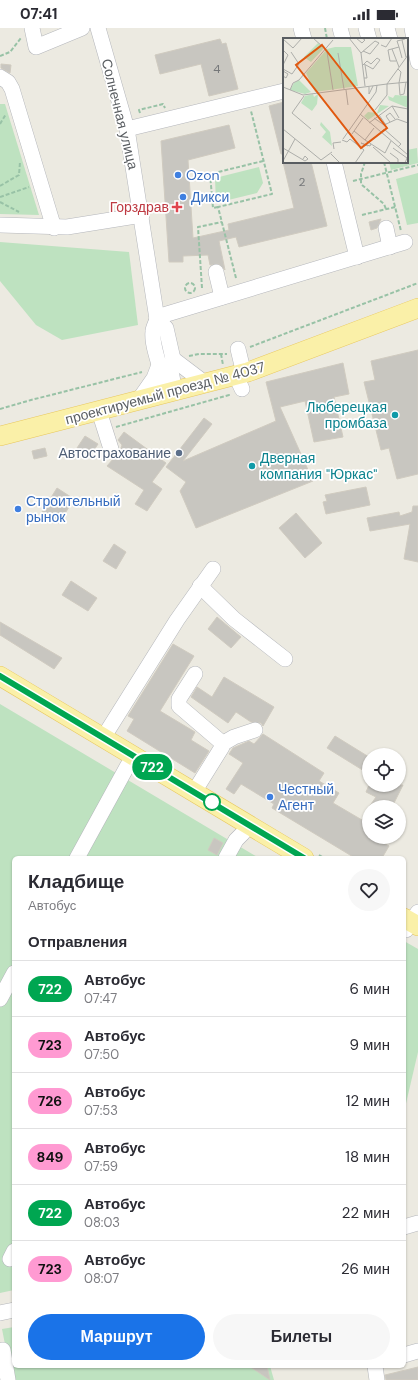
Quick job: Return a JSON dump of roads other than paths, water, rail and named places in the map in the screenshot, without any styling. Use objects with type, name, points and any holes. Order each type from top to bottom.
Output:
[{"type":"main road","name":"проектируемый проезд № 4037","points":[[0,436],[206,384],[238,383],[418,308]]},
{"type":"main road","points":[[0,676],[301,856]]},
{"type":"main road","points":[[0,689],[280,856]]},
{"type":"street","points":[[29,30],[36,47],[82,28]]},
{"type":"street","name":"Солнечная улица","points":[[98,28],[127,129],[142,215],[157,318]]},
{"type":"street","points":[[301,28],[304,38]]},
{"type":"street","points":[[340,28],[343,38]]},
{"type":"street","points":[[366,28],[369,38]]},
{"type":"street","points":[[387,28],[390,38]]},
{"type":"street","points":[[412,28],[418,62]]},
{"type":"street","points":[[0,77],[8,82],[12,89],[54,228]]},
{"type":"street","points":[[127,129],[283,91]]},
{"type":"street","points":[[334,163],[357,257]]},
{"type":"street","points":[[0,225],[54,228],[142,215]]},
{"type":"street","points":[[386,228],[390,247]]},
{"type":"street","points":[[157,318],[225,296],[390,247],[403,237]]},
{"type":"street","points":[[219,271],[225,296]]},
{"type":"street","points":[[157,318],[166,328],[180,358],[206,384]]},
{"type":"street","points":[[157,318],[153,332],[159,365],[171,393]]},
{"type":"street","points":[[238,350],[238,383]]},
{"type":"street","points":[[171,393],[170,366],[180,358]]},
{"type":"street","points":[[138,401],[154,378],[159,365]]},
{"type":"street","points":[[99,411],[110,449]]},
{"type":"street","points":[[103,738],[200,586],[213,569]]},
{"type":"street","points":[[200,586],[234,619],[285,659]]},
{"type":"street","points":[[195,674],[179,699],[179,706],[222,744]]},
{"type":"street","points":[[194,792],[222,747],[222,744],[234,737],[255,730]]},
{"type":"street","points":[[78,856],[128,765]]},
{"type":"street","points":[[227,856],[236,840],[243,833]]},
{"type":"street","points":[[0,999],[12,978]]},
{"type":"street","points":[[406,1226],[418,1223]]},
{"type":"street","points":[[0,1313],[12,1310]]},
{"type":"street","points":[[3,1350],[8,1380]]},
{"type":"street","points":[[406,1354],[418,1351]]},
{"type":"street","points":[[376,1368],[377,1380]]},
{"type":"place","name":"Ozon","points":[[178,175]]},
{"type":"place","name":"Дикси","points":[[183,197]]},
{"type":"place","name":"Горздрав","points":[[177,207]]},
{"type":"place","name":"Люберецкая промбаза","points":[[395,415]]},
{"type":"place","name":"Автострахование","points":[[179,453]]},
{"type":"place","name":"Дверная компания \"Юркас\"","points":[[252,466]]},
{"type":"place","name":"Строительный рынок","points":[[18,509]]},
{"type":"place","name":"Честный Агент","points":[[270,797]]}]
